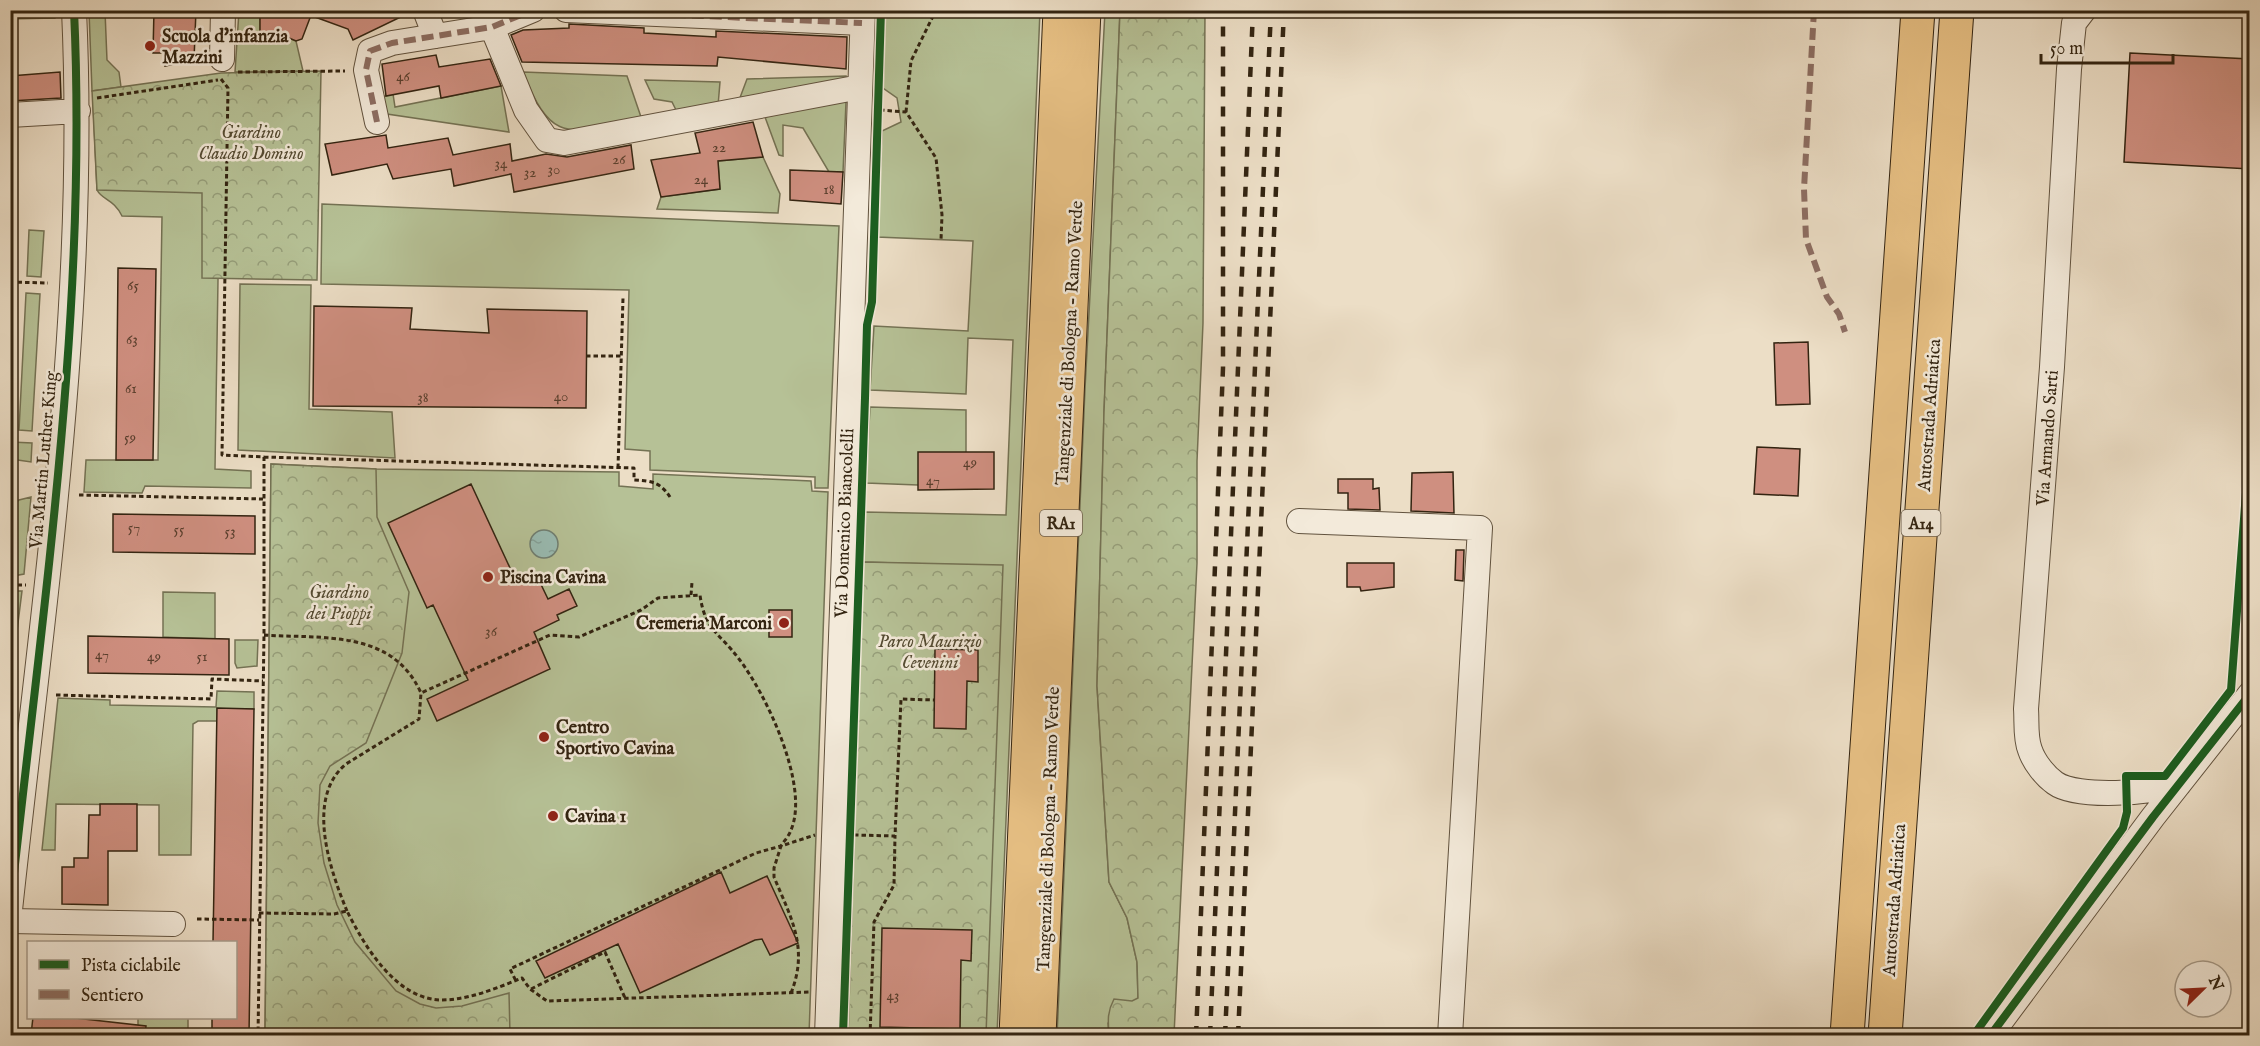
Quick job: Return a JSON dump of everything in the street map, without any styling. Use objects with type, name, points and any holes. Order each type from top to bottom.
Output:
[{"type":"highway","points":[[1053,10],[1056,118]]},
{"type":"highway","name":"Tangenziale di Bologna - Ramo Verde","points":[[1016,1035],[1060,10]]},
{"type":"highway","name":"Tangenziale di Bologna - Ramo Verde","points":[[1039,1035],[1084,10]]},
{"type":"highway","points":[[1078,153],[1093,10]]},
{"type":"highway","name":"Autostrada Adriatica","points":[[1847,1035],[1918,10]]},
{"type":"highway","name":"Autostrada Adriatica","points":[[1885,1035],[1957,10]]},
{"type":"street","name":"Via Martin Luther King","points":[[10,910],[63,423],[85,105],[74,10]]},
{"type":"street","points":[[221,71],[224,10]]},
{"type":"street","points":[[425,10],[435,36]]},
{"type":"street","points":[[377,122],[366,70],[370,51],[392,43],[492,27],[533,10]]},
{"type":"street","points":[[566,10],[863,17]]},
{"type":"street","name":"Via Armando Sarti","points":[[2084,10],[2074,23],[2069,69],[2052,367],[2026,709],[2029,749],[2039,767],[2057,785],[2086,791],[2130,793],[2164,790],[2179,784]]},
{"type":"street","name":"Via Domenico Biancolelli","points":[[826,1035],[870,93],[863,17]]},
{"type":"street","points":[[492,27],[526,110],[547,140],[564,143],[870,93]]},
{"type":"street","points":[[10,115],[85,105]]},
{"type":"street","points":[[1299,521],[1480,528],[1450,1035]]},
{"type":"street","points":[[1990,1035],[2153,817],[2250,694]]},
{"type":"street","points":[[2130,793],[2153,817]]},
{"type":"street","points":[[10,921],[173,924]]},
{"type":"path","points":[[936,10],[911,61],[906,112],[936,158],[942,215],[941,240]]},
{"type":"path","points":[[85,105],[221,71],[366,70]]},
{"type":"path","points":[[221,71],[228,88],[222,455],[634,468],[634,480],[654,481],[662,485],[670,497]]},
{"type":"path","points":[[870,93],[879,110],[878,121]]},
{"type":"path","points":[[879,110],[906,112]]},
{"type":"path","points":[[10,282],[48,283]]},
{"type":"path","points":[[618,468],[623,298]]},
{"type":"path","points":[[586,356],[621,356]]},
{"type":"path","points":[[258,1035],[264,634],[264,458]]},
{"type":"path","points":[[80,495],[263,499]]},
{"type":"path","points":[[691,595],[692,582]]},
{"type":"path","points":[[10,585],[26,585]]},
{"type":"path","points":[[422,693],[550,635],[579,637],[641,610],[658,598],[700,595],[704,619],[739,659],[758,687],[786,749],[793,780],[794,809],[791,830],[781,846],[774,877],[793,924],[800,949],[791,993]]},
{"type":"path","points":[[264,634],[339,639],[381,649],[404,666],[422,693],[420,719],[335,773],[329,785],[326,800],[326,837],[333,873],[347,911],[385,969],[411,992],[442,1000],[482,993],[522,978],[530,989],[547,1001],[813,992]]},
{"type":"path","points":[[56,695],[211,699],[212,680],[263,681]]},
{"type":"path","points":[[870,1035],[874,922],[894,885],[901,699],[934,700]]},
{"type":"path","points":[[849,847],[850,823]]},
{"type":"path","points":[[516,981],[510,969],[756,853],[818,834]]},
{"type":"path","points":[[849,835],[895,836]]},
{"type":"path","points":[[259,913],[334,914],[347,911]]},
{"type":"path","points":[[197,919],[259,920]]},
{"type":"path","points":[[530,989],[605,952],[625,998]]},
{"type":"green space","points":[[51,11],[56,13],[55,18],[11,19],[41,15]]},
{"type":"green space","points":[[89,11],[105,11],[107,60],[119,72],[121,87],[92,91]]},
{"type":"green space","points":[[239,11],[266,11],[260,16],[260,35],[282,35],[296,41],[303,71],[235,72]]},
{"type":"green space","points":[[885,11],[1040,11],[997,1035],[978,1035],[963,565],[863,562],[865,512],[1006,515],[1013,340],[968,338],[966,394],[870,390],[874,326],[968,331],[973,241],[877,237],[882,131],[901,122],[897,98],[883,88]]},
{"type":"green space","points":[[1105,11],[1120,11],[1104,412],[1097,686],[1109,882],[1127,918],[1137,962],[1138,999],[1108,1023],[1109,1035],[1057,1036],[1085,389]]},
{"type":"green space","points":[[1120,11],[1205,11],[1203,323],[1197,461],[1197,563],[1174,1035],[1109,1035],[1108,1025],[1109,1012],[1114,999],[1132,1001],[1138,998],[1137,962],[1127,918],[1109,882],[1097,686],[1104,412]]},
{"type":"green space","name":"Giardino Claudio Domino","points":[[321,71],[317,280],[202,278],[202,193],[97,190],[92,91],[221,73]]},
{"type":"green space","points":[[523,72],[627,76],[642,120],[598,128],[567,129],[555,124],[544,114]]},
{"type":"green space","points":[[846,76],[846,83],[738,103],[747,79]]},
{"type":"green space","points":[[645,80],[720,82],[718,106],[678,114],[672,102],[654,99]]},
{"type":"green space","points":[[501,86],[509,132],[387,114],[381,97],[393,94],[395,107]]},
{"type":"green space","points":[[221,91],[215,469],[251,471],[251,488],[145,486],[142,493],[84,492],[86,460],[158,460],[162,217],[122,216],[119,210],[97,190],[93,103]]},
{"type":"green space","points":[[844,100],[846,102],[843,172],[829,172],[803,128],[783,125],[783,156],[779,155],[765,117]]},
{"type":"green space","points":[[763,157],[780,194],[778,213],[657,209],[661,197],[720,189],[718,161]]},
{"type":"green space","points":[[322,204],[839,226],[828,488],[815,488],[815,477],[650,470],[650,451],[625,449],[629,290],[321,284]]},
{"type":"green space","points":[[29,230],[44,231],[41,277],[27,276]]},
{"type":"green space","points":[[240,284],[311,285],[309,409],[392,412],[395,458],[238,450]]},
{"type":"green space","points":[[26,293],[40,294],[32,431],[19,430]]},
{"type":"green space","points":[[870,407],[966,410],[966,452],[918,485],[866,483]]},
{"type":"green space","points":[[11,442],[32,443],[31,462],[11,459]]},
{"type":"green space","name":"Centro Sportivo Cavina","points":[[271,464],[376,469],[619,472],[619,486],[653,489],[653,474],[811,481],[812,491],[828,492],[809,1035],[265,1036]]},
{"type":"green space","name":"Giardino dei Pioppi","points":[[271,464],[376,469],[377,517],[409,592],[402,653],[366,743],[330,766],[320,785],[318,823],[324,863],[337,905],[355,942],[396,991],[420,1004],[436,1008],[462,1006],[509,993],[510,1035],[265,1035]]},
{"type":"green space","points":[[31,497],[24,574],[13,576],[15,538],[11,537],[11,507],[19,500]]},
{"type":"green space","name":"Parco Maurizio Cevenini","points":[[863,562],[1003,565],[986,1035],[848,1036]]},
{"type":"green space","points":[[11,591],[22,591],[15,647],[11,647]]},
{"type":"green space","points":[[163,592],[215,593],[215,639],[163,637]]},
{"type":"green space","points":[[235,640],[258,640],[257,666],[237,668]]},
{"type":"green space","points":[[217,691],[254,692],[254,709],[217,709],[217,721],[198,721],[193,724],[191,855],[159,855],[159,805],[56,804],[55,850],[42,850],[58,698],[110,700],[110,705],[216,707]]},
{"type":"green space","points":[[138,1019],[188,1019],[188,1035],[138,1035]]},
{"type":"water","points":[[544,530],[554,534],[558,544],[554,554],[544,558],[534,554],[530,544],[534,534]]},
{"type":"building","points":[[154,10],[196,10],[194,60],[165,66],[164,53],[153,53]]},
{"type":"building","points":[[260,10],[313,10],[302,39],[296,41],[282,35],[260,35]]},
{"type":"building","points":[[339,10],[411,10],[411,12],[353,40],[348,29],[315,17]]},
{"type":"building","points":[[569,24],[644,28],[644,33],[716,37],[716,31],[847,37],[846,69],[718,57],[717,66],[522,62],[511,35],[523,30],[569,28]]},
{"type":"building","points":[[2130,53],[2250,59],[2250,169],[2124,162]]},
{"type":"building","points":[[436,55],[439,67],[490,59],[501,86],[441,98],[439,86],[386,96],[382,64]]},
{"type":"building","points":[[60,72],[61,98],[10,101],[10,76]]},
{"type":"building","points":[[753,122],[763,157],[718,161],[720,189],[661,197],[651,160],[700,153],[695,133]]},
{"type":"building","points":[[386,135],[388,148],[448,138],[453,155],[510,144],[512,161],[546,154],[567,157],[631,145],[634,169],[514,192],[511,174],[454,186],[451,169],[393,179],[387,164],[332,175],[325,144]]},
{"type":"building","points":[[790,170],[843,172],[841,204],[790,200]]},
{"type":"building","points":[[118,268],[156,269],[153,460],[116,460]]},
{"type":"building","points":[[314,306],[412,308],[410,329],[489,333],[487,309],[587,311],[586,408],[313,406]]},
{"type":"building","points":[[1808,342],[1810,404],[1776,405],[1774,343]]},
{"type":"building","points":[[1757,447],[1800,449],[1798,496],[1754,494]]},
{"type":"building","points":[[918,452],[994,452],[994,489],[918,490]]},
{"type":"building","points":[[1453,472],[1454,513],[1411,511],[1412,473]]},
{"type":"building","points":[[1338,479],[1373,479],[1373,489],[1379,488],[1380,510],[1348,509],[1348,493],[1338,493]]},
{"type":"building","name":"Piscina Cavina","points":[[471,484],[517,583],[536,574],[548,599],[569,589],[577,606],[557,615],[559,620],[534,632],[550,669],[437,721],[427,699],[468,680],[433,605],[427,608],[388,523]]},
{"type":"building","points":[[113,514],[255,516],[255,554],[113,552]]},
{"type":"building","points":[[1456,550],[1464,550],[1463,581],[1455,580]]},
{"type":"building","points":[[1347,563],[1394,563],[1394,587],[1361,591],[1360,587],[1347,587]]},
{"type":"building","points":[[769,610],[792,610],[792,637],[769,637]]},
{"type":"building","points":[[88,636],[229,639],[229,675],[88,673]]},
{"type":"building","points":[[935,649],[978,650],[978,682],[967,681],[966,729],[934,728]]},
{"type":"building","points":[[217,708],[254,709],[249,1035],[212,1035],[212,1019],[237,1019],[237,941],[213,941]]},
{"type":"building","points":[[100,804],[137,804],[137,851],[108,851],[108,905],[62,904],[62,867],[74,867],[74,858],[88,858],[89,815],[100,815]]},
{"type":"building","points":[[721,872],[730,893],[767,876],[798,943],[770,955],[762,939],[755,940],[640,993],[618,944],[545,978],[536,961]]},
{"type":"building","points":[[882,928],[972,930],[971,961],[961,960],[960,1029],[880,1027]]},
{"type":"building","points":[[33,1019],[84,1019],[146,1026],[145,1035],[31,1035]]},
{"type":"railway","points":[[1196,1036],[1223,368],[1223,10]]},
{"type":"railway","points":[[1210,1036],[1253,10]]},
{"type":"railway","points":[[1225,1036],[1271,10]]},
{"type":"railway","points":[[1238,1036],[1284,10]]},
{"type":"marked path","points":[[377,122],[366,70],[370,51],[392,43],[492,27],[533,10]]},
{"type":"marked path","points":[[566,10],[862,23]]},
{"type":"marked path","points":[[1814,10],[1804,189],[1806,239],[1827,297],[1839,314],[1845,332]]},
{"type":"cycle path","points":[[10,910],[48,573],[68,349],[77,123],[74,10]]},
{"type":"cycle path","points":[[843,1036],[867,325],[872,302],[881,10]]},
{"type":"cycle path","points":[[1973,1036],[2123,828],[2127,812],[2126,776],[2165,776],[2231,690],[2250,440]]},
{"type":"cycle path","points":[[1990,1036],[2153,817],[2250,694]]},
{"type":"place","name":"Scuola d'infanzia Mazzini","points":[[150,46]]},
{"type":"place","name":"Piscina Cavina","points":[[488,577]]},
{"type":"place","name":"Cremeria Marconi","points":[[784,623]]},
{"type":"place","name":"Centro Sportivo Cavina","points":[[544,737]]},
{"type":"place","name":"Cavina 1","points":[[553,816]]}]
